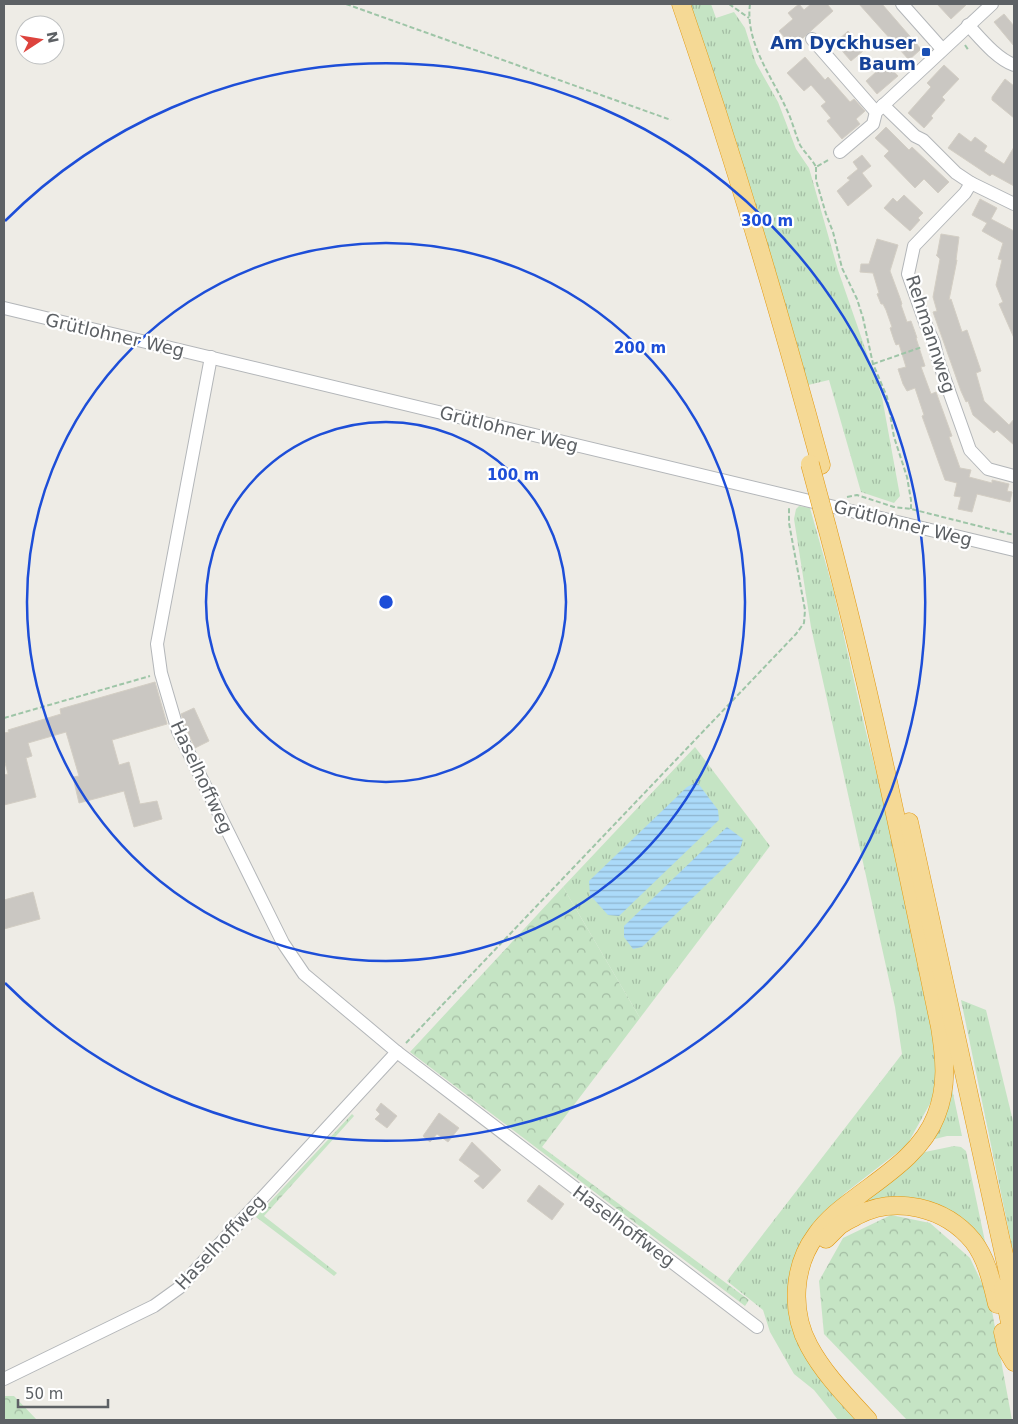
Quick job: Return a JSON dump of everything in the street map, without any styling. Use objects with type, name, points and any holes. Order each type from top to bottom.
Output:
[{"type":"highway","points":[[670,4],[815,464]]},
{"type":"highway","points":[[681,4],[739,183],[777,311],[832,527],[863,625],[916,851],[1014,1300]]},
{"type":"highway","points":[[832,527],[901,841],[945,1056],[946,1076],[943,1097],[936,1118],[925,1138],[894,1169],[834,1215],[816,1234],[802,1261],[796,1291],[798,1316],[809,1346],[834,1383],[868,1420]]},
{"type":"highway","points":[[901,841],[942,1004],[1014,1343]]},
{"type":"highway","points":[[879,1420],[838,1375],[819,1348],[809,1324],[805,1300],[811,1264],[825,1240],[841,1224],[865,1211],[890,1205],[915,1207],[939,1214],[960,1228],[974,1242],[986,1263],[1007,1350],[1014,1362]]},
{"type":"street","points":[[902,4],[942,49]]},
{"type":"street","points":[[840,152],[873,124],[880,109],[992,4]]},
{"type":"street","points":[[968,25],[981,40],[1006,62],[1014,65]]},
{"type":"street","points":[[812,39],[880,109],[923,140],[956,172],[971,183],[1014,204]]},
{"type":"street","name":"Rehmannweg","points":[[971,183],[965,193],[914,246],[908,274],[934,343],[938,360],[970,450],[988,469],[1014,476]]},
{"type":"street","name":"Grütlohner Weg","points":[[4,308],[1014,550]]},
{"type":"street","name":"Haselhoffweg","points":[[211,357],[157,644],[158,659],[178,731],[283,943],[304,974],[397,1052],[756,1327]]},
{"type":"street","name":"Haselhoffweg","points":[[4,1379],[154,1306],[179,1288],[397,1052]]},
{"type":"path","points":[[346,4],[671,120]]},
{"type":"path","points":[[729,4],[749,18]]},
{"type":"path","points":[[750,4],[751,33],[758,52],[786,108],[801,146],[816,167],[816,180],[833,232],[842,268],[860,309],[873,364],[886,397],[894,437],[907,477],[911,509]]},
{"type":"path","points":[[816,167],[840,152]]},
{"type":"path","points":[[873,364],[934,343]]},
{"type":"path","points":[[842,508],[845,497],[857,495],[894,507],[911,509],[1014,535]]},
{"type":"path","points":[[397,1052],[804,623],[805,610],[789,523],[788,496]]},
{"type":"path","points":[[4,718],[161,673]]},
{"type":"green space","points":[[690,4],[711,4],[716,18],[734,12],[745,28],[756,63],[778,102],[796,149],[809,168],[838,270],[882,397],[900,496],[894,503],[861,492],[829,380],[808,385],[761,224]]},
{"type":"green space","points":[[799,506],[810,508],[833,589],[864,724],[895,846],[940,1049],[932,1100],[907,1145],[845,1193],[819,1221],[791,1312],[858,1420],[838,1420],[814,1390],[794,1374],[770,1332],[763,1310],[727,1281],[902,1054],[895,1007],[811,627],[794,519],[796,509]]},
{"type":"green space","points":[[695,747],[770,846],[640,1018],[563,887]]},
{"type":"green space","points":[[563,887],[640,1018],[542,1147],[749,1300],[745,1306],[410,1052]]},
{"type":"green space","points":[[961,1000],[986,1010],[1014,1125],[1014,1256]]},
{"type":"green space","points":[[951,1084],[962,1136],[947,1136],[931,1140]]},
{"type":"green space","points":[[352,1114],[354,1116],[264,1216],[337,1273],[334,1276],[256,1217]]},
{"type":"green space","points":[[954,1146],[961,1147],[966,1151],[987,1251],[956,1216],[848,1212],[925,1152]]},
{"type":"green space","points":[[891,1215],[930,1223],[970,1258],[990,1300],[1012,1420],[907,1420],[824,1334],[819,1281],[843,1238]]},
{"type":"green space","points":[[4,1396],[14,1396],[37,1420],[4,1420]]},
{"type":"water","points":[[697,782],[718,810],[719,820],[619,916],[608,915],[590,895],[589,881],[687,787]]},
{"type":"water","points":[[727,827],[743,839],[739,853],[642,947],[633,949],[624,937],[624,926]]},
{"type":"building","points":[[799,4],[804,10],[811,4],[827,4],[833,11],[793,47],[779,31],[793,19],[788,13]]},
{"type":"building","points":[[859,4],[882,4],[921,49],[909,60]]},
{"type":"building","points":[[937,4],[967,4],[951,19]]},
{"type":"building","points":[[1004,14],[1014,26],[1014,46],[994,22]]},
{"type":"building","points":[[848,31],[859,43],[858,45],[863,51],[851,61],[835,43]]},
{"type":"building","points":[[805,57],[825,80],[828,77],[850,102],[854,99],[865,111],[856,119],[860,124],[842,139],[827,121],[831,118],[821,106],[826,102],[811,85],[804,91],[787,73]]},
{"type":"building","points":[[886,63],[898,76],[877,94],[866,81]]},
{"type":"building","points":[[944,65],[959,79],[942,97],[945,100],[931,116],[933,118],[924,128],[908,113],[931,87],[927,83]]},
{"type":"building","points":[[1005,79],[1014,86],[1014,118],[992,100],[992,97]]},
{"type":"building","points":[[886,127],[909,150],[912,147],[949,182],[938,193],[924,179],[915,188],[884,156],[889,151],[875,138]]},
{"type":"building","points":[[959,133],[971,142],[975,137],[987,146],[984,151],[1004,164],[1014,147],[1014,186],[992,174],[990,176],[948,148]]},
{"type":"building","points":[[862,155],[871,166],[862,173],[872,186],[848,206],[837,191],[850,180],[847,178],[858,169],[853,162]]},
{"type":"building","points":[[904,195],[923,213],[918,218],[920,220],[910,231],[884,208],[893,198],[897,202]]},
{"type":"building","points":[[980,199],[997,208],[991,219],[1014,231],[1014,338],[999,304],[1003,302],[996,285],[1002,260],[998,259],[1003,243],[982,231],[987,223],[972,215]]},
{"type":"building","points":[[941,234],[959,237],[957,260],[949,300],[951,299],[962,332],[967,330],[981,371],[976,373],[984,401],[1009,425],[1014,419],[1014,445],[997,430],[994,433],[973,415],[968,401],[966,402],[961,391],[933,312],[937,311],[933,297],[940,259],[936,255]]},
{"type":"building","points":[[877,239],[898,245],[890,271],[907,322],[911,321],[917,338],[925,366],[921,367],[931,394],[936,392],[952,436],[949,437],[960,468],[971,470],[969,477],[992,483],[992,480],[1009,484],[1007,491],[1012,492],[1010,502],[977,494],[972,512],[958,509],[961,497],[954,496],[957,483],[945,480],[922,416],[924,415],[915,388],[907,391],[903,384],[898,369],[906,367],[899,344],[896,345],[894,340],[886,310],[877,294],[879,293],[873,273],[860,272],[861,264],[869,264]]},
{"type":"building","points":[[155,682],[167,724],[112,740],[119,765],[129,762],[140,804],[157,801],[162,819],[134,827],[124,791],[79,803],[73,777],[79,776],[66,732],[28,743],[32,756],[26,758],[36,797],[4,805],[4,775],[8,774],[4,759],[4,733],[9,732],[8,730],[61,714],[60,709]]},
{"type":"building","points":[[194,708],[209,741],[195,748],[181,714]]},
{"type":"building","points":[[33,892],[40,919],[4,929],[4,900]]},
{"type":"building","points":[[381,1103],[397,1116],[387,1128],[375,1119],[380,1114],[376,1110]]},
{"type":"building","points":[[439,1113],[459,1128],[448,1142],[437,1134],[430,1142],[423,1136]]},
{"type":"building","points":[[472,1142],[501,1170],[483,1189],[474,1181],[480,1176],[459,1160]]},
{"type":"building","points":[[539,1185],[564,1204],[552,1220],[527,1201]]},
{"type":"place","name":"Am Dyckhuser Baum","points":[[926,52]]}]
